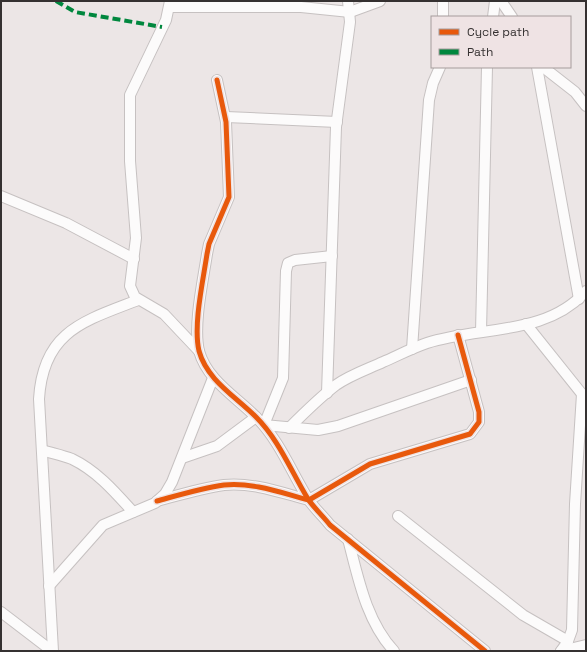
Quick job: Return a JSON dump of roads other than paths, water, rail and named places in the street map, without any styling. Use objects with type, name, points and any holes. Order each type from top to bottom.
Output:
[{"type":"street","points":[[327,393],[337,122],[350,22],[348,1]]},
{"type":"street","points":[[199,350],[164,314],[138,300],[131,290],[136,238],[130,161],[130,95],[166,20],[170,4],[301,7],[350,12],[380,1]]},
{"type":"street","points":[[443,1],[443,16]]},
{"type":"street","points":[[493,16],[496,1]]},
{"type":"street","points":[[501,1],[511,16]]},
{"type":"street","points":[[412,349],[429,100],[433,84],[440,68]]},
{"type":"street","points":[[481,332],[487,68]]},
{"type":"street","points":[[289,428],[327,393],[346,379],[425,343],[458,335],[526,324],[549,318],[566,309],[583,295],[537,68]]},
{"type":"street","points":[[544,68],[575,92],[586,106]]},
{"type":"street","points":[[217,80],[226,117],[229,197],[209,244],[207,254],[197,328],[199,350],[203,361],[213,378],[264,425],[309,500],[330,525],[485,651]]},
{"type":"street","points":[[226,117],[337,122]]},
{"type":"street","points":[[1,196],[66,223],[134,259]]},
{"type":"street","points":[[264,425],[283,378],[286,271],[288,263],[295,260],[332,256]]},
{"type":"street","points":[[52,651],[42,450],[40,387],[42,373],[52,351],[66,334],[82,322],[138,300]]},
{"type":"street","points":[[526,324],[584,396],[574,504],[572,625],[568,641],[561,651]]},
{"type":"street","points":[[49,586],[96,530],[103,525],[158,501],[213,487],[238,485],[260,488],[309,500],[370,464],[470,434],[479,422],[479,412],[458,335]]},
{"type":"street","points":[[158,501],[169,488],[213,378]]},
{"type":"street","points":[[264,425],[318,430],[338,426],[471,380]]},
{"type":"street","points":[[182,458],[217,446],[256,417]]},
{"type":"street","points":[[42,450],[71,459],[94,473],[108,484],[134,512]]},
{"type":"street","points":[[398,516],[523,614],[568,641]]},
{"type":"street","points":[[348,539],[364,596],[372,617],[384,639],[394,651]]},
{"type":"street","points":[[1,612],[52,651]]},
{"type":"street","points":[[561,651],[586,645]]}]
